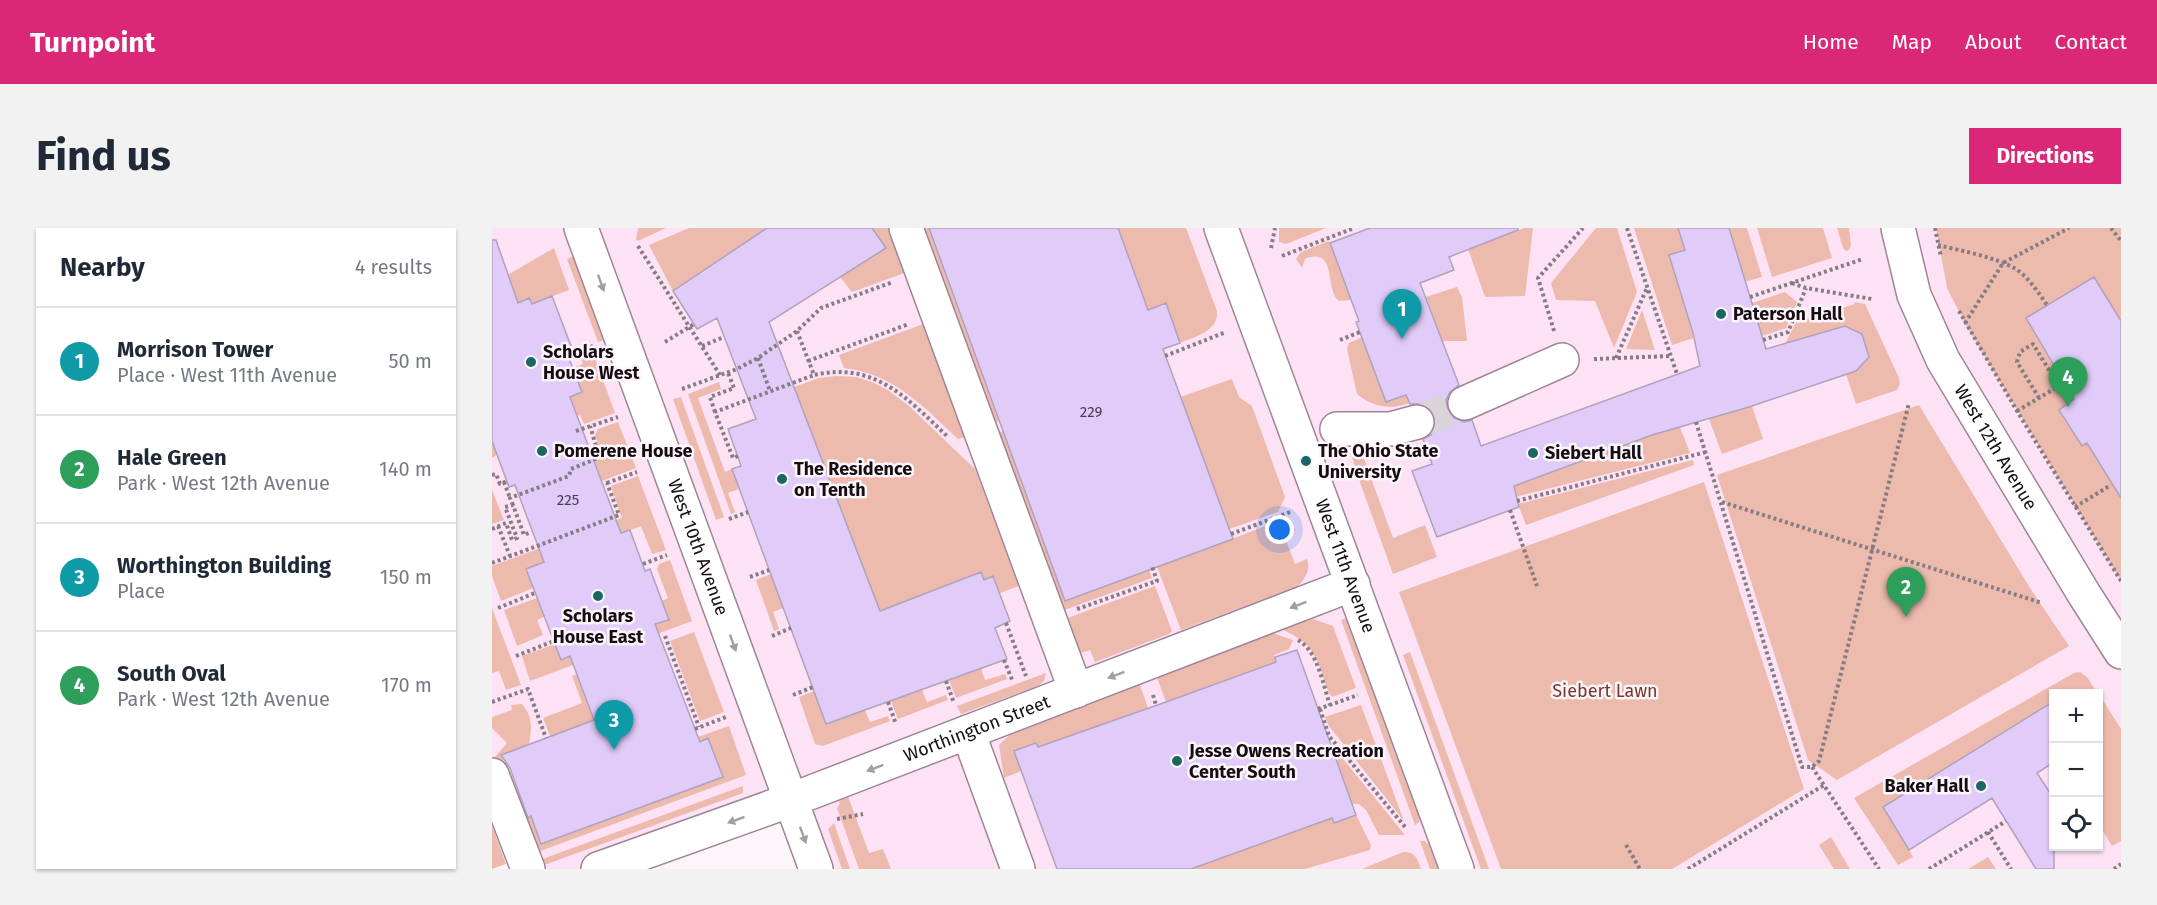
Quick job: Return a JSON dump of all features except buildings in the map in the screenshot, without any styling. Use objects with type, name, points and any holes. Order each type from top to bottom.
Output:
[{"type":"street","points":[[906,228],[1076,691]]},
{"type":"street","name":"West 11th Avenue","points":[[1221,228],[1457,869]]},
{"type":"street","name":"West 12th Avenue","points":[[1898,228],[1914,295],[1943,360],[2121,652]]},
{"type":"street","name":"West 10th Avenue","points":[[592,233],[816,869]]},
{"type":"street","points":[[1465,403],[1562,360]]},
{"type":"street","points":[[1337,429],[1391,429],[1417,422]]},
{"type":"street","name":"Worthington Street","points":[[598,869],[791,800],[961,718],[1076,691],[1353,584]]},
{"type":"street","points":[[961,718],[1018,869]]},
{"type":"street","points":[[492,775],[528,869]]},
{"type":"path","points":[[1271,248],[1275,228]]},
{"type":"path","points":[[1282,255],[1353,228]]},
{"type":"path","points":[[1583,228],[1538,278],[1562,360],[1670,356]]},
{"type":"path","points":[[1626,228],[1677,374]]},
{"type":"path","points":[[1962,332],[1965,322],[2003,263],[2069,228]]},
{"type":"path","points":[[2111,228],[2121,241]]},
{"type":"path","points":[[1938,245],[2003,263],[2016,270],[2028,280],[2047,305]]},
{"type":"path","points":[[638,246],[720,375]]},
{"type":"path","points":[[1750,297],[1863,259]]},
{"type":"path","points":[[682,389],[728,373],[758,358],[796,331],[821,308],[902,278]]},
{"type":"path","points":[[1792,283],[1806,288],[1872,299]]},
{"type":"path","points":[[1616,358],[1647,288]]},
{"type":"path","points":[[1763,340],[1788,332],[1806,288]]},
{"type":"path","points":[[1956,305],[2017,411],[2121,581]]},
{"type":"path","points":[[808,361],[917,321]]},
{"type":"path","points":[[665,342],[694,324]]},
{"type":"path","points":[[796,331],[814,375]]},
{"type":"path","points":[[1166,356],[1228,332]]},
{"type":"path","points":[[1340,340],[1360,332]]},
{"type":"path","points":[[702,346],[724,337]]},
{"type":"path","points":[[2039,398],[2017,362],[2020,352],[2033,344],[2059,386]]},
{"type":"path","points":[[568,355],[591,347]]},
{"type":"path","points":[[758,358],[770,391]]},
{"type":"path","points":[[715,412],[814,375],[829,371],[843,371],[863,374],[881,381],[909,400],[952,441]]},
{"type":"path","points":[[728,373],[734,388],[710,397],[733,458],[738,456]]},
{"type":"path","points":[[2017,411],[2078,374]]},
{"type":"path","points":[[1696,422],[1802,766],[1812,767],[1819,761],[1909,403]]},
{"type":"path","points":[[576,431],[616,417]]},
{"type":"path","points":[[510,498],[568,476],[571,469],[596,459],[599,456],[598,450],[590,426]]},
{"type":"path","points":[[1517,501],[1706,452]]},
{"type":"path","points":[[492,563],[619,515],[605,484],[637,472]]},
{"type":"path","points":[[492,475],[496,474],[500,484],[505,482],[524,535],[531,532]]},
{"type":"path","points":[[2075,507],[2112,484]]},
{"type":"path","points":[[1721,501],[2042,603]]},
{"type":"path","points":[[492,529],[506,523],[512,540],[517,538],[506,507],[513,505]]},
{"type":"path","points":[[1510,510],[1537,586]]},
{"type":"path","points":[[1231,534],[1294,511]]},
{"type":"path","points":[[729,519],[748,512]]},
{"type":"path","points":[[498,526],[510,556]]},
{"type":"path","points":[[643,564],[668,555]]},
{"type":"path","points":[[1051,623],[1157,580],[1152,566]]},
{"type":"path","points":[[750,577],[769,570]]},
{"type":"path","points":[[498,608],[535,593]]},
{"type":"path","points":[[1006,623],[1026,677]]},
{"type":"path","points":[[772,636],[791,628]]},
{"type":"path","points":[[665,636],[697,728],[730,715]]},
{"type":"path","points":[[1292,636],[1308,649],[1330,705]]},
{"type":"path","points":[[516,656],[554,641]]},
{"type":"path","points":[[1004,660],[1013,682]]},
{"type":"path","points":[[946,681],[961,718]]},
{"type":"path","points":[[793,695],[813,687]]},
{"type":"path","points":[[492,702],[528,689],[546,738]]},
{"type":"path","points":[[1362,694],[1319,709],[1329,736],[1409,832]]},
{"type":"path","points":[[888,702],[896,724]]},
{"type":"path","points":[[1812,767],[1879,869]]},
{"type":"path","points":[[1688,869],[1824,785]]},
{"type":"path","points":[[836,819],[863,814]]},
{"type":"path","points":[[1929,869],[2006,821]]},
{"type":"path","points":[[1988,832],[2011,869]]},
{"type":"path","points":[[1626,845],[1640,869]]},
{"type":"path","points":[[2114,869],[2121,864]]},
{"type":"shaded area","name":"The Ohio State University","points":[[492,228],[2121,228],[2121,869],[816,869],[790,800],[598,869],[528,869],[492,775]]},
{"type":"green space","points":[[638,228],[666,228],[638,241],[636,239]]},
{"type":"green space","points":[[689,228],[767,228],[673,291],[649,245]]},
{"type":"green space","points":[[872,228],[895,228],[910,271],[852,292],[840,277],[885,249]]},
{"type":"green space","points":[[919,228],[929,228],[999,421],[990,424]]},
{"type":"green space","points":[[1118,228],[1186,228],[1217,311],[1217,318],[1210,328],[1199,336],[1180,343],[1166,304],[1148,310]]},
{"type":"green space","points":[[1279,228],[1326,228],[1286,244],[1279,242]]},
{"type":"green space","points":[[1524,228],[1533,228],[1525,296],[1485,297],[1468,249]]},
{"type":"green space","points":[[1596,228],[1617,228],[1637,292],[1614,348],[1595,301],[1556,300],[1551,283]]},
{"type":"green space","points":[[1634,228],[1678,228],[1685,250],[1669,256],[1694,338],[1672,345]]},
{"type":"green space","points":[[1729,228],[1747,228],[1762,277],[1745,282]]},
{"type":"green space","points":[[1757,228],[1823,228],[1832,258],[1772,277]]},
{"type":"green space","points":[[1837,228],[1849,228],[1851,245],[1849,250],[1846,251],[1843,248]]},
{"type":"green space","points":[[1936,228],[2121,228],[2121,581],[1968,329],[1947,288]]},
{"type":"green space","points":[[1329,241],[1348,292],[1353,296],[1350,300],[1339,301],[1335,296],[1329,271],[1322,259],[1315,257],[1305,259],[1302,268],[1296,259],[1301,252]]},
{"type":"green space","points":[[554,248],[569,290],[532,304],[529,299],[492,312],[492,284]]},
{"type":"green space","points":[[574,256],[604,340],[598,342],[567,259]]},
{"type":"green space","points":[[1457,287],[1462,297],[1467,341],[1442,341],[1426,297]]},
{"type":"green space","points":[[1785,292],[1797,302],[1786,328],[1762,336],[1752,303]]},
{"type":"green space","points":[[1854,302],[1865,304],[1900,384],[1897,390],[1856,404],[1846,374],[1856,371],[1869,357],[1785,344],[1796,322],[1855,304]]},
{"type":"green space","points":[[1642,310],[1655,350],[1626,349]]},
{"type":"green space","points":[[929,322],[971,435],[958,439],[907,393],[878,377],[844,368],[839,355]]},
{"type":"green space","points":[[1362,337],[1410,403],[1382,406],[1369,402],[1357,394],[1347,349],[1349,343]]},
{"type":"green space","points":[[593,353],[615,413],[584,424],[580,415],[494,446],[497,455],[492,458],[492,420],[502,423],[582,393],[573,368],[583,364],[581,358]]},
{"type":"green space","points":[[856,377],[888,390],[910,407],[975,469],[1019,586],[1000,593],[993,577],[984,580],[981,572],[883,621],[794,387],[819,378]]},
{"type":"green space","points":[[1232,379],[1239,397],[1252,406],[1285,497],[1278,512],[1229,529],[1180,397]]},
{"type":"green space","points":[[719,382],[721,389],[698,398],[725,472],[732,469],[739,489],[728,493],[735,512],[731,514],[688,394]]},
{"type":"green space","points":[[681,397],[724,517],[716,520],[673,399]]},
{"type":"green space","points":[[1919,405],[2030,588],[2069,646],[1837,780],[1808,760],[1717,475]]},
{"type":"green space","points":[[1752,406],[1763,439],[1722,454],[1709,419]]},
{"type":"green space","points":[[618,422],[636,468],[602,481],[596,467],[573,471],[598,460],[600,452],[595,435],[598,429]]},
{"type":"green space","points":[[1680,427],[1690,453],[1515,497],[1512,487],[1652,435]]},
{"type":"green space","points":[[1003,431],[1065,601],[1149,570],[1152,578],[1059,612],[994,434]]},
{"type":"green space","points":[[1358,456],[1364,459],[1393,538],[1425,525],[1437,557],[1393,574],[1352,457]]},
{"type":"green space","points":[[1693,460],[1694,465],[1526,525],[1518,504]]},
{"type":"green space","points":[[638,476],[666,550],[652,554],[641,526],[526,569],[533,588],[501,601],[492,576],[492,566],[622,518],[611,486]]},
{"type":"green space","name":"Siebert Lawn","points":[[1704,482],[1804,789],[1672,869],[1501,869],[1399,592]]},
{"type":"green space","points":[[492,490],[504,520],[492,524]]},
{"type":"green space","points":[[1279,521],[1289,523],[1296,530],[1284,535],[1295,564],[1307,559],[1308,570],[1298,586],[1181,630],[1156,564],[1173,561]]},
{"type":"green space","points":[[670,560],[692,621],[530,681],[522,656],[555,644],[561,660],[668,620],[662,601],[668,598],[657,569],[659,564]]},
{"type":"green space","points":[[771,574],[783,608],[773,612],[779,629],[774,631],[756,580]]},
{"type":"green space","points":[[1155,586],[1172,631],[1169,634],[1095,662],[1090,650],[1075,655],[1062,620]]},
{"type":"green space","points":[[537,598],[544,617],[537,620],[543,635],[517,646],[504,610]]},
{"type":"green space","points":[[492,608],[521,685],[506,690],[499,671],[492,673]]},
{"type":"green space","points":[[1346,618],[1420,818],[1415,825],[1341,620]]},
{"type":"green space","points":[[1313,619],[1333,626],[1356,688],[1332,697],[1318,662],[1309,647],[1281,629]]},
{"type":"green space","points":[[694,632],[724,712],[700,721],[670,641]]},
{"type":"green space","points":[[1272,633],[1293,640],[1289,649],[1274,655],[1276,662],[1166,702],[1156,675]]},
{"type":"green space","points":[[662,642],[669,660],[627,676],[580,682],[594,720],[550,736],[543,718],[582,703],[572,676]]},
{"type":"green space","points":[[1410,652],[1489,869],[1481,869],[1403,655]]},
{"type":"green space","points":[[981,668],[985,680],[1005,674],[1007,679],[956,698],[949,680]]},
{"type":"green space","points":[[2080,672],[2087,677],[2095,689],[2049,689],[2049,703],[1883,807],[1913,857],[1898,865],[1854,798],[2074,673]]},
{"type":"green space","points":[[1046,673],[1044,681],[1038,686],[961,714],[957,706]]},
{"type":"green space","points":[[1139,682],[1148,708],[1038,747],[1036,743],[1014,751],[1021,771],[1004,778],[999,745],[1014,731]]},
{"type":"green space","points":[[922,690],[927,702],[946,695],[948,700],[898,719],[891,701]]},
{"type":"green space","points":[[814,691],[827,724],[865,710],[870,722],[888,716],[890,721],[823,746],[815,744],[799,697]]},
{"type":"green space","points":[[2103,700],[2121,729],[2121,841],[2112,846],[2103,831]]},
{"type":"green space","points":[[522,704],[530,718],[529,744],[501,755],[513,788],[507,791],[495,757],[507,743],[492,728],[492,717],[512,710],[511,705]]},
{"type":"green space","points":[[1361,705],[1404,821],[1329,726],[1325,717]]},
{"type":"green space","points":[[729,726],[746,775],[538,852],[525,819],[531,816],[542,844],[722,777],[708,739],[699,742],[698,737]]},
{"type":"green space","points":[[1330,743],[1405,835],[1379,835],[1366,810],[1359,804],[1352,804]]},
{"type":"green space","points":[[843,783],[869,853],[883,849],[891,869],[859,869],[837,808],[840,804],[834,787]]},
{"type":"green space","points":[[743,786],[743,793],[547,864],[534,862]]},
{"type":"green space","points":[[1356,815],[1371,845],[1370,850],[1305,869],[1191,869],[1332,818],[1334,822]]},
{"type":"green space","points":[[834,823],[850,869],[842,869],[828,829]]},
{"type":"green space","points":[[492,825],[506,864],[492,869]]},
{"type":"green space","points":[[1831,837],[1850,869],[1834,869],[1819,845]]},
{"type":"green space","points":[[1420,841],[1425,841],[1429,845],[1438,869],[1430,869]]},
{"type":"green space","points":[[1403,852],[1415,856],[1421,869],[1362,869]]},
{"type":"green space","points":[[1988,857],[1996,869],[1968,869]]},
{"type":"tunnel","points":[[1417,422],[1465,403]]},
{"type":"place","name":"Paterson Hall","points":[[1721,314]]},
{"type":"place","name":"Morrison Tower","points":[[1402,339]]},
{"type":"place","name":"Scholars House West","points":[[531,362]]},
{"type":"place","name":"South Oval","points":[[2068,407]]},
{"type":"place","name":"Pomerene House","points":[[542,451]]},
{"type":"place","name":"Siebert Hall","points":[[1533,453]]},
{"type":"place","name":"The Ohio State University","points":[[1306,461]]},
{"type":"place","name":"The Residence on Tenth","points":[[782,479]]},
{"type":"place","name":"Scholars House East","points":[[598,596]]},
{"type":"place","name":"Hale Green","points":[[1906,617]]},
{"type":"place","name":"Worthington Building","points":[[614,750]]},
{"type":"place","name":"Jesse Owens Recreation Center South","points":[[1177,761]]},
{"type":"place","name":"Baker Hall","points":[[1981,786]]}]
